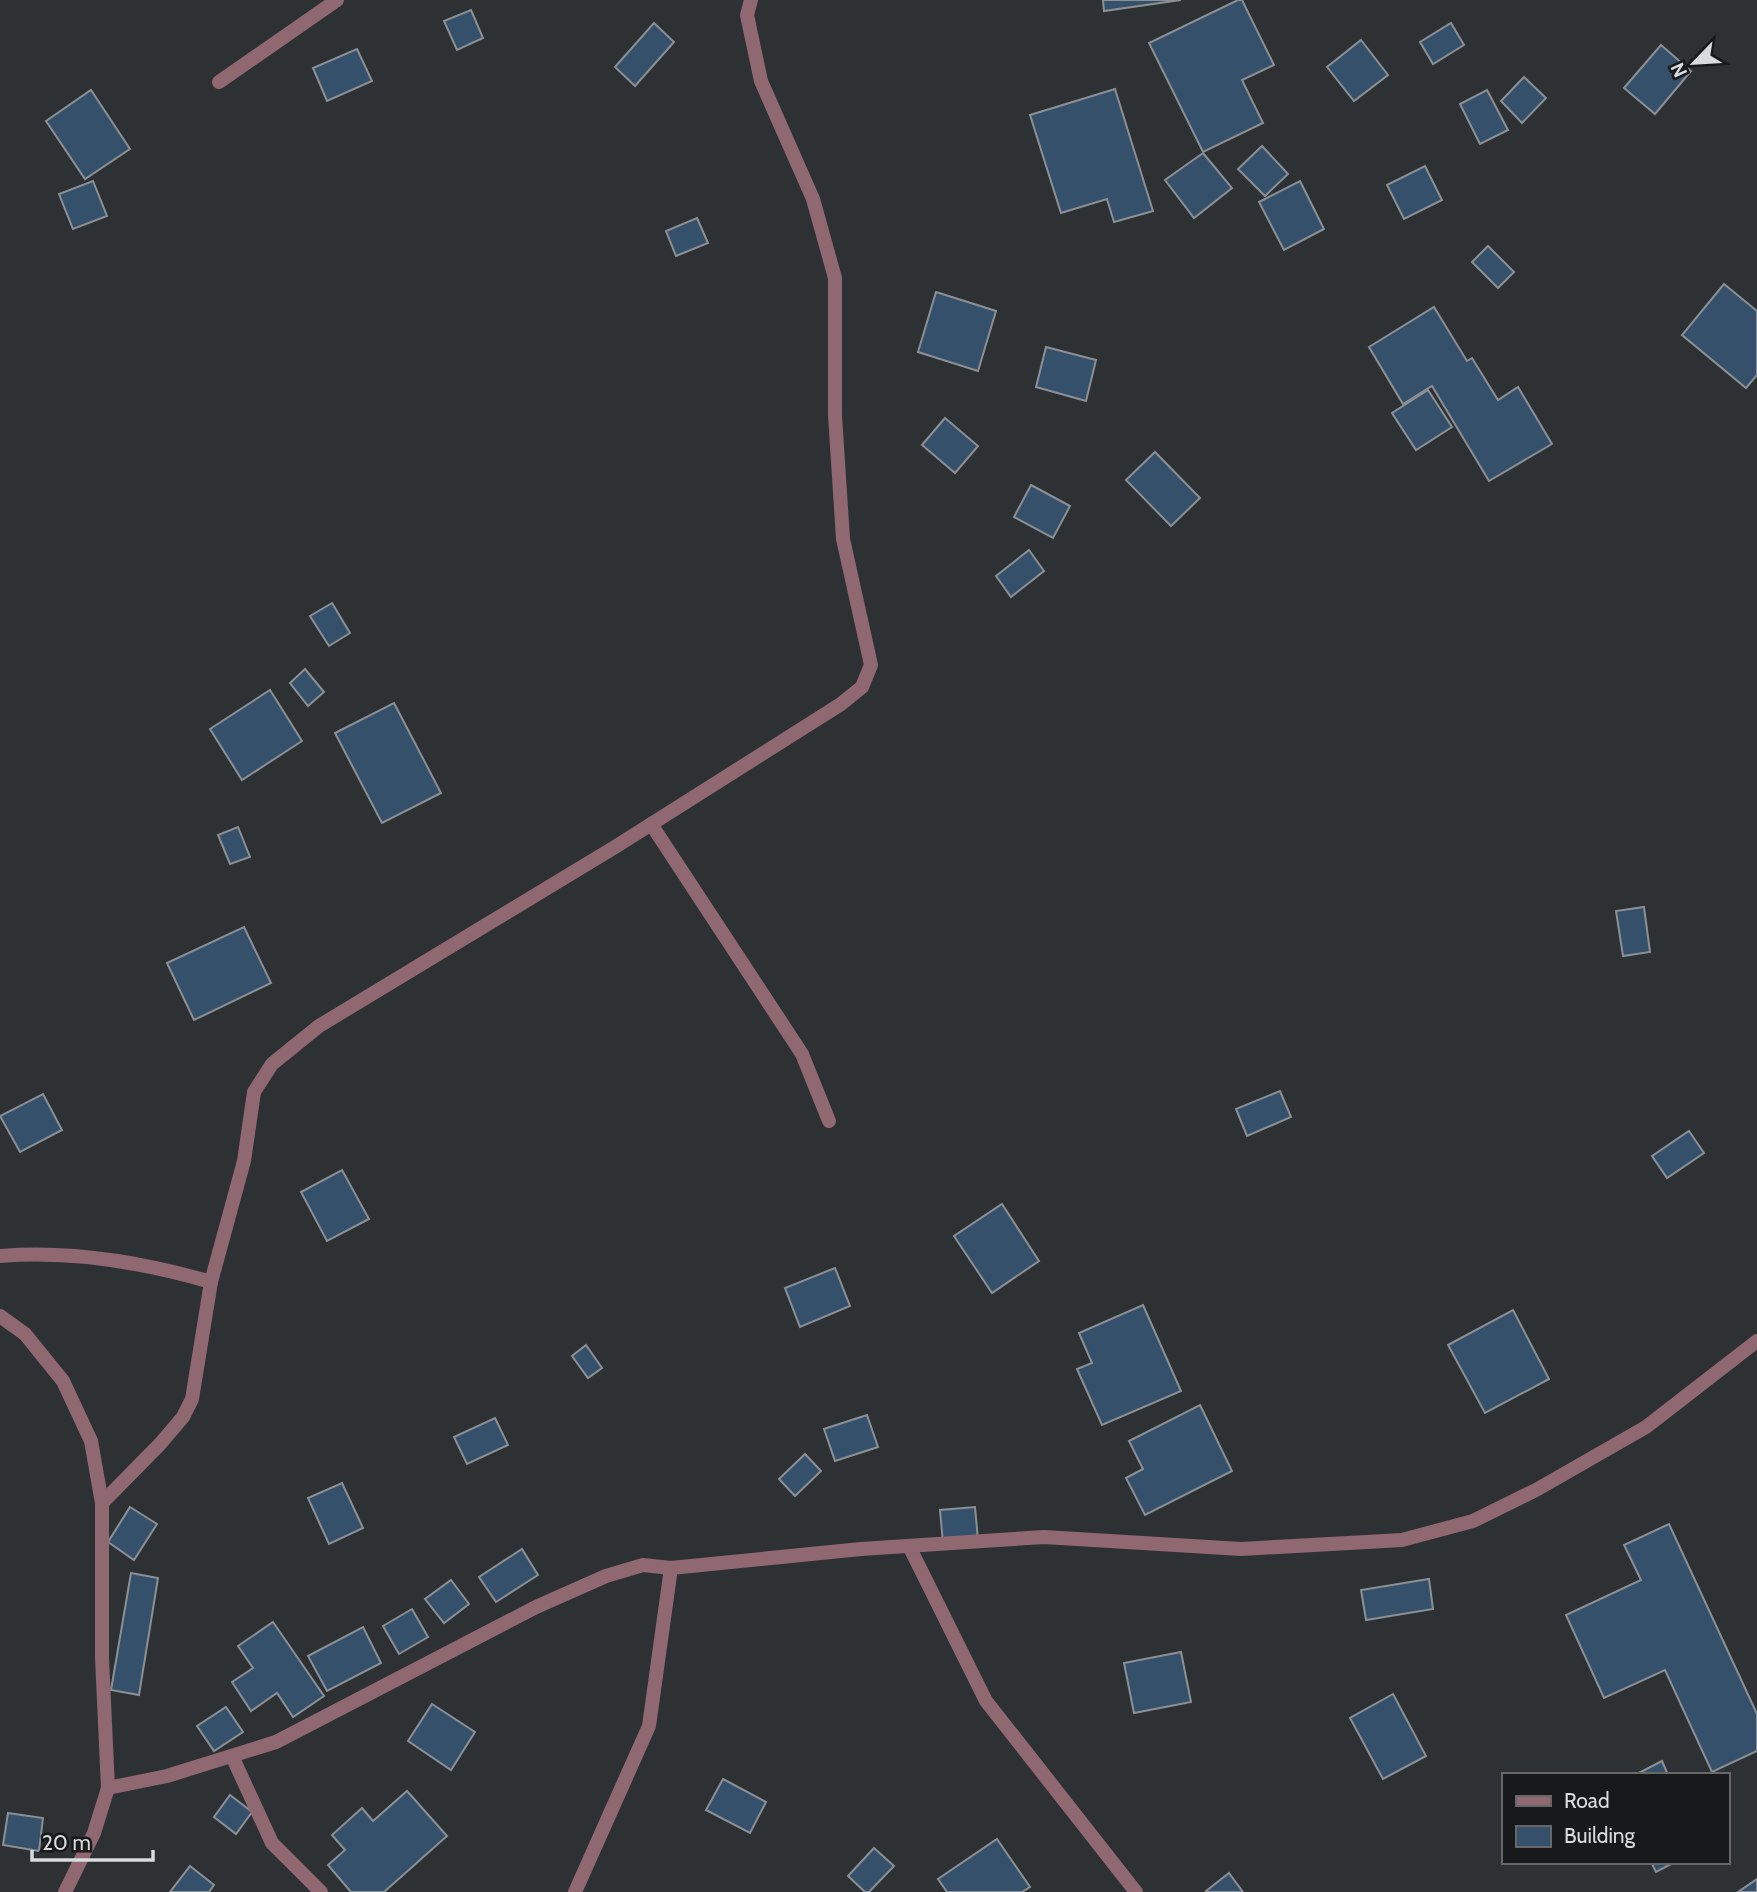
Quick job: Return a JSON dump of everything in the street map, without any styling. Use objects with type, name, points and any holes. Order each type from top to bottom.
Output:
[{"type":"street","points":[[219,82],[337,0]]},
{"type":"street","points":[[102,1503],[160,1444],[183,1417],[192,1399],[211,1282],[244,1161],[254,1092],[272,1064],[319,1026],[651,824],[841,704],[862,687],[871,665],[843,539],[835,415],[835,278],[813,199],[761,81],[747,15],[751,0]]},
{"type":"street","points":[[651,824],[802,1054],[829,1121]]},
{"type":"street","points":[[0,1255],[78,1255],[162,1268],[211,1282]]},
{"type":"street","points":[[0,1316],[25,1334],[63,1381],[91,1441],[102,1503],[102,1658],[108,1788],[94,1833],[65,1892]]},
{"type":"street","points":[[108,1788],[167,1776],[276,1742],[536,1607],[606,1576],[643,1564],[671,1568],[909,1546],[1044,1537],[1241,1549],[1402,1540],[1473,1521],[1536,1490],[1646,1427],[1757,1342]]},
{"type":"street","points":[[909,1546],[986,1701],[1136,1892]]},
{"type":"street","points":[[575,1892],[649,1726],[671,1568]]},
{"type":"street","points":[[232,1756],[272,1843],[321,1892]]},
{"type":"building","points":[[1103,0],[1181,0],[1104,11]]},
{"type":"building","points":[[1242,0],[1274,65],[1242,80],[1263,123],[1203,152],[1149,43]]},
{"type":"building","points":[[471,10],[483,38],[457,50],[444,21]]},
{"type":"building","points":[[654,23],[674,42],[635,86],[615,67]]},
{"type":"building","points":[[1451,23],[1464,45],[1433,64],[1420,42]]},
{"type":"building","points":[[1361,40],[1388,75],[1354,101],[1327,67]]},
{"type":"building","points":[[1661,45],[1691,71],[1655,114],[1624,88]]},
{"type":"building","points":[[357,49],[372,81],[327,101],[313,68]]},
{"type":"building","points":[[1524,77],[1546,98],[1522,123],[1501,101]]},
{"type":"building","points":[[1115,89],[1153,211],[1114,222],[1107,199],[1061,213],[1030,115]]},
{"type":"building","points":[[91,90],[130,149],[85,179],[46,121]]},
{"type":"building","points":[[1487,90],[1508,130],[1480,144],[1460,104]]},
{"type":"building","points":[[1262,146],[1288,174],[1265,196],[1238,169]]},
{"type":"building","points":[[1203,153],[1232,188],[1194,218],[1165,180]]},
{"type":"building","points":[[1425,166],[1442,200],[1404,219],[1387,185]]},
{"type":"building","points":[[93,181],[107,216],[73,229],[59,194]]},
{"type":"building","points":[[1300,181],[1324,229],[1284,250],[1259,202]]},
{"type":"building","points":[[697,218],[708,243],[676,256],[666,231]]},
{"type":"building","points":[[1488,246],[1514,272],[1498,288],[1472,262]]},
{"type":"building","points":[[1724,284],[1757,311],[1757,375],[1746,388],[1682,335]]},
{"type":"building","points":[[936,292],[996,311],[978,371],[918,352]]},
{"type":"building","points":[[1434,307],[1467,361],[1472,358],[1498,400],[1518,387],[1552,444],[1489,481],[1432,386],[1403,404],[1369,347]]},
{"type":"building","points":[[1046,347],[1096,360],[1086,401],[1036,387]]},
{"type":"building","points":[[1428,390],[1452,427],[1416,450],[1392,413]]},
{"type":"building","points":[[945,418],[978,446],[955,473],[922,445]]},
{"type":"building","points":[[1155,452],[1200,498],[1171,526],[1126,480]]},
{"type":"building","points":[[1031,485],[1070,506],[1053,538],[1014,517]]},
{"type":"building","points":[[1029,550],[1044,571],[1011,597],[996,576]]},
{"type":"building","points":[[332,603],[350,633],[329,646],[310,616]]},
{"type":"building","points":[[305,669],[324,692],[308,706],[290,683]]},
{"type":"building","points":[[270,690],[302,741],[242,780],[210,729]]},
{"type":"building","points":[[394,703],[441,793],[382,823],[335,733]]},
{"type":"building","points":[[238,827],[250,857],[230,864],[218,835]]},
{"type":"building","points":[[1644,907],[1650,952],[1623,956],[1616,911]]},
{"type":"building","points":[[244,927],[271,983],[194,1020],[167,963]]},
{"type":"building","points":[[1280,1091],[1291,1117],[1247,1136],[1236,1109]]},
{"type":"building","points":[[43,1094],[62,1130],[20,1152],[0,1116]]},
{"type":"building","points":[[1689,1131],[1704,1153],[1667,1178],[1652,1156]]},
{"type":"building","points":[[342,1170],[369,1219],[327,1241],[301,1192]]},
{"type":"building","points":[[1002,1204],[1039,1261],[992,1293],[954,1236]]},
{"type":"building","points":[[835,1268],[850,1306],[800,1327],[785,1288]]},
{"type":"building","points":[[1143,1305],[1181,1391],[1102,1425],[1077,1369],[1092,1363],[1079,1333]]},
{"type":"building","points":[[1513,1310],[1549,1379],[1485,1413],[1448,1345]]},
{"type":"building","points":[[586,1345],[602,1368],[588,1378],[572,1356]]},
{"type":"building","points":[[1200,1405],[1232,1471],[1145,1515],[1126,1478],[1143,1469],[1129,1441]]},
{"type":"building","points":[[867,1415],[878,1447],[835,1461],[824,1429]]},
{"type":"building","points":[[495,1418],[508,1445],[467,1464],[454,1437]]},
{"type":"building","points":[[805,1454],[821,1471],[795,1496],[779,1479]]},
{"type":"building","points":[[342,1483],[363,1528],[329,1544],[308,1498]]},
{"type":"building","points":[[130,1507],[157,1524],[134,1560],[108,1542]]},
{"type":"building","points":[[975,1507],[978,1540],[943,1543],[940,1510]]},
{"type":"building","points":[[1669,1524],[1757,1714],[1757,1751],[1712,1772],[1665,1670],[1604,1698],[1566,1615],[1641,1580],[1624,1545]]},
{"type":"building","points":[[522,1549],[538,1575],[496,1602],[479,1577]]},
{"type":"building","points":[[131,1573],[158,1578],[139,1695],[111,1690]]},
{"type":"building","points":[[1429,1579],[1433,1609],[1366,1620],[1361,1590]]},
{"type":"building","points":[[451,1580],[469,1604],[444,1623],[425,1599]]},
{"type":"building","points":[[412,1609],[428,1637],[399,1654],[383,1626]]},
{"type":"building","points":[[273,1622],[324,1696],[293,1717],[277,1693],[251,1711],[232,1682],[253,1668],[238,1646]]},
{"type":"building","points":[[363,1627],[381,1663],[327,1691],[308,1656]]},
{"type":"building","points":[[1181,1652],[1191,1702],[1134,1713],[1124,1663]]},
{"type":"building","points":[[1393,1694],[1426,1756],[1383,1779],[1350,1718]]},
{"type":"building","points":[[432,1704],[475,1732],[451,1770],[408,1741]]},
{"type":"building","points":[[226,1707],[243,1732],[214,1751],[197,1726]]},
{"type":"building","points":[[1662,1761],[1667,1773],[1639,1773]]},
{"type":"building","points":[[723,1779],[766,1802],[750,1833],[706,1810]]},
{"type":"building","points":[[407,1791],[447,1836],[384,1892],[351,1892],[328,1865],[345,1850],[332,1835],[362,1808],[373,1821]]},
{"type":"building","points":[[230,1795],[252,1812],[236,1834],[214,1817]]},
{"type":"building","points":[[8,1813],[43,1818],[39,1851],[3,1845]]},
{"type":"building","points":[[997,1839],[1030,1887],[1022,1892],[947,1892],[938,1879]]},
{"type":"building","points":[[874,1848],[894,1866],[869,1892],[865,1892],[848,1876]]},
{"type":"building","points":[[1652,1864],[1671,1864],[1656,1872]]},
{"type":"building","points":[[190,1866],[214,1885],[209,1892],[170,1892]]},
{"type":"building","points":[[1229,1873],[1243,1892],[1206,1891]]},
{"type":"building","points":[[1757,1879],[1757,1892],[1738,1892]]}]
